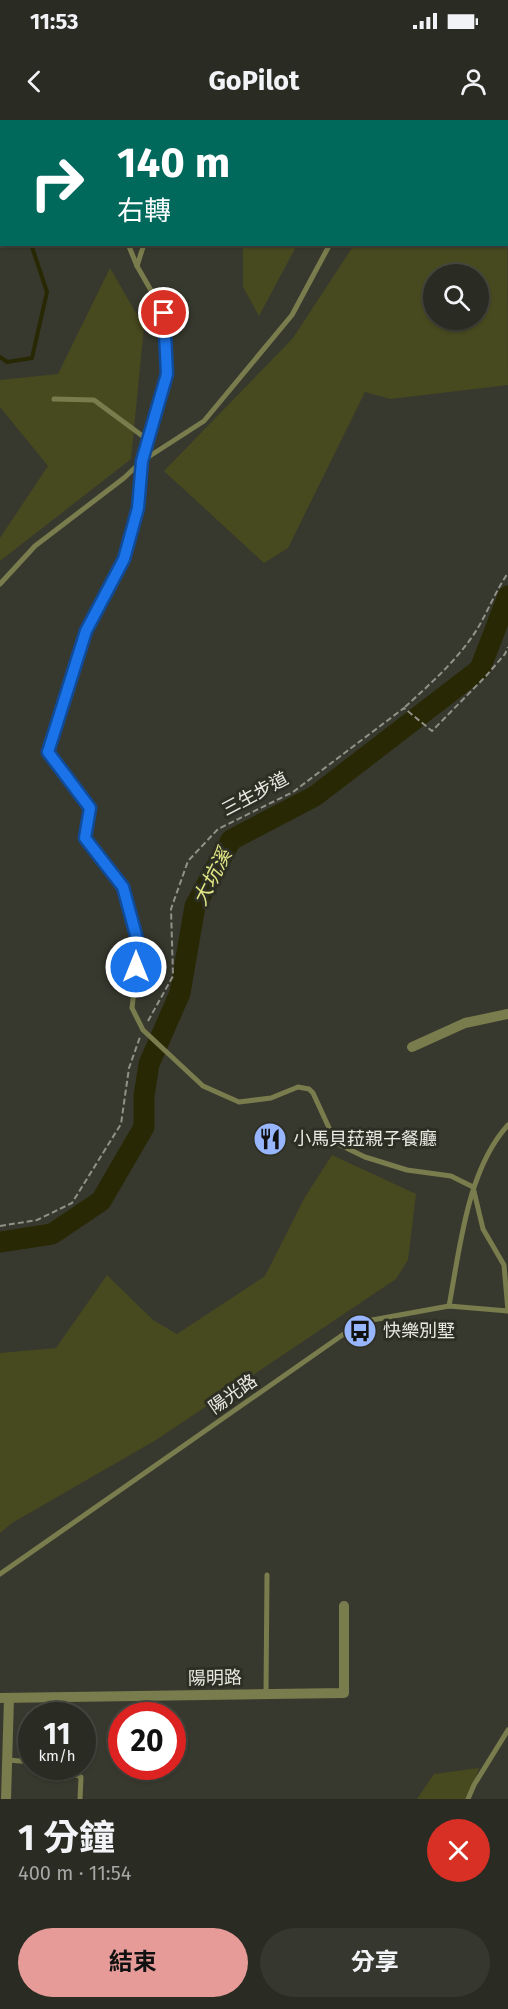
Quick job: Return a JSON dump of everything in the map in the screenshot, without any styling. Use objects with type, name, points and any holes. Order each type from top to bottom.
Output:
[{"type":"street","points":[[412,1047],[465,1023],[508,1014]]},
{"type":"street","name":"陽明路","points":[[4,1698],[344,1693],[344,1606]]},
{"type":"street","points":[[4,1698],[6,1799]]},
{"type":"lane","points":[[129,246],[137,266],[164,313],[167,374],[142,461],[138,508],[124,559],[86,631],[48,752],[90,808],[85,838],[123,887],[139,946],[132,1008],[143,1030],[203,1086],[239,1102],[271,1098],[298,1087],[309,1089],[314,1093],[336,1143],[365,1157],[407,1170],[451,1176],[473,1187]]},
{"type":"lane","points":[[137,266],[143,246]]},
{"type":"lane","points":[[0,584],[34,546],[124,478],[142,461],[204,421],[292,315],[329,246]]},
{"type":"lane","points":[[54,399],[94,400],[148,440]]},
{"type":"lane","points":[[449,1306],[473,1187],[499,1135],[508,1125]]},
{"type":"lane","points":[[473,1187],[483,1229],[506,1265],[508,1311]]},
{"type":"lane","name":"陽光路","points":[[0,1574],[361,1322],[449,1306],[508,1311]]},
{"type":"lane","points":[[267,1575],[267,1694]]},
{"type":"lane","points":[[468,1799],[474,1785],[508,1730]]},
{"type":"lane","points":[[6,1760],[18,1761]]},
{"type":"lane","points":[[80,1799],[81,1780]]},
{"type":"path","name":"三生步道","points":[[0,1226],[37,1220],[72,1203],[120,1124],[129,1068],[143,1030],[173,976],[171,909],[188,861],[218,829],[293,792],[404,709],[453,663],[473,635],[508,573]]},
{"type":"path","points":[[404,709],[432,731],[486,676],[505,654],[508,647]]},
{"type":"green space","points":[[243,246],[296,246],[259,316],[243,287]]},
{"type":"green space","points":[[353,246],[507,246],[508,385],[390,399],[365,392],[288,548],[264,563],[164,471],[293,338]]},
{"type":"green space","points":[[110,268],[144,327],[131,459],[0,561],[0,538],[48,466],[0,407],[0,380],[58,374]]},
{"type":"green space","points":[[332,1155],[416,1194],[408,1260],[396,1279],[156,1440],[12,1523],[0,1533],[0,1353],[56,1348],[107,1275],[153,1320],[177,1334],[265,1276],[305,1197]]},
{"type":"green space","points":[[479,1768],[469,1799],[417,1799],[434,1774]]},
{"type":"waterway","points":[[0,357],[7,362],[32,358],[47,292],[32,246]]},
{"type":"waterway","name":"大坑溪","points":[[0,1242],[52,1234],[101,1201],[144,1127],[144,1096],[149,1064],[180,993],[195,906],[231,840],[315,796],[480,669],[508,596]]},
{"type":"place","name":"小馬貝菈親子餐廳","points":[[270,1139]]},
{"type":"place","name":"快樂別墅","points":[[360,1331]]},
{"type":"route","points":[[136,967],[139,946],[123,887],[85,838],[90,808],[48,752],[86,631],[124,559],[138,508],[142,461],[167,374],[164,313]]}]
